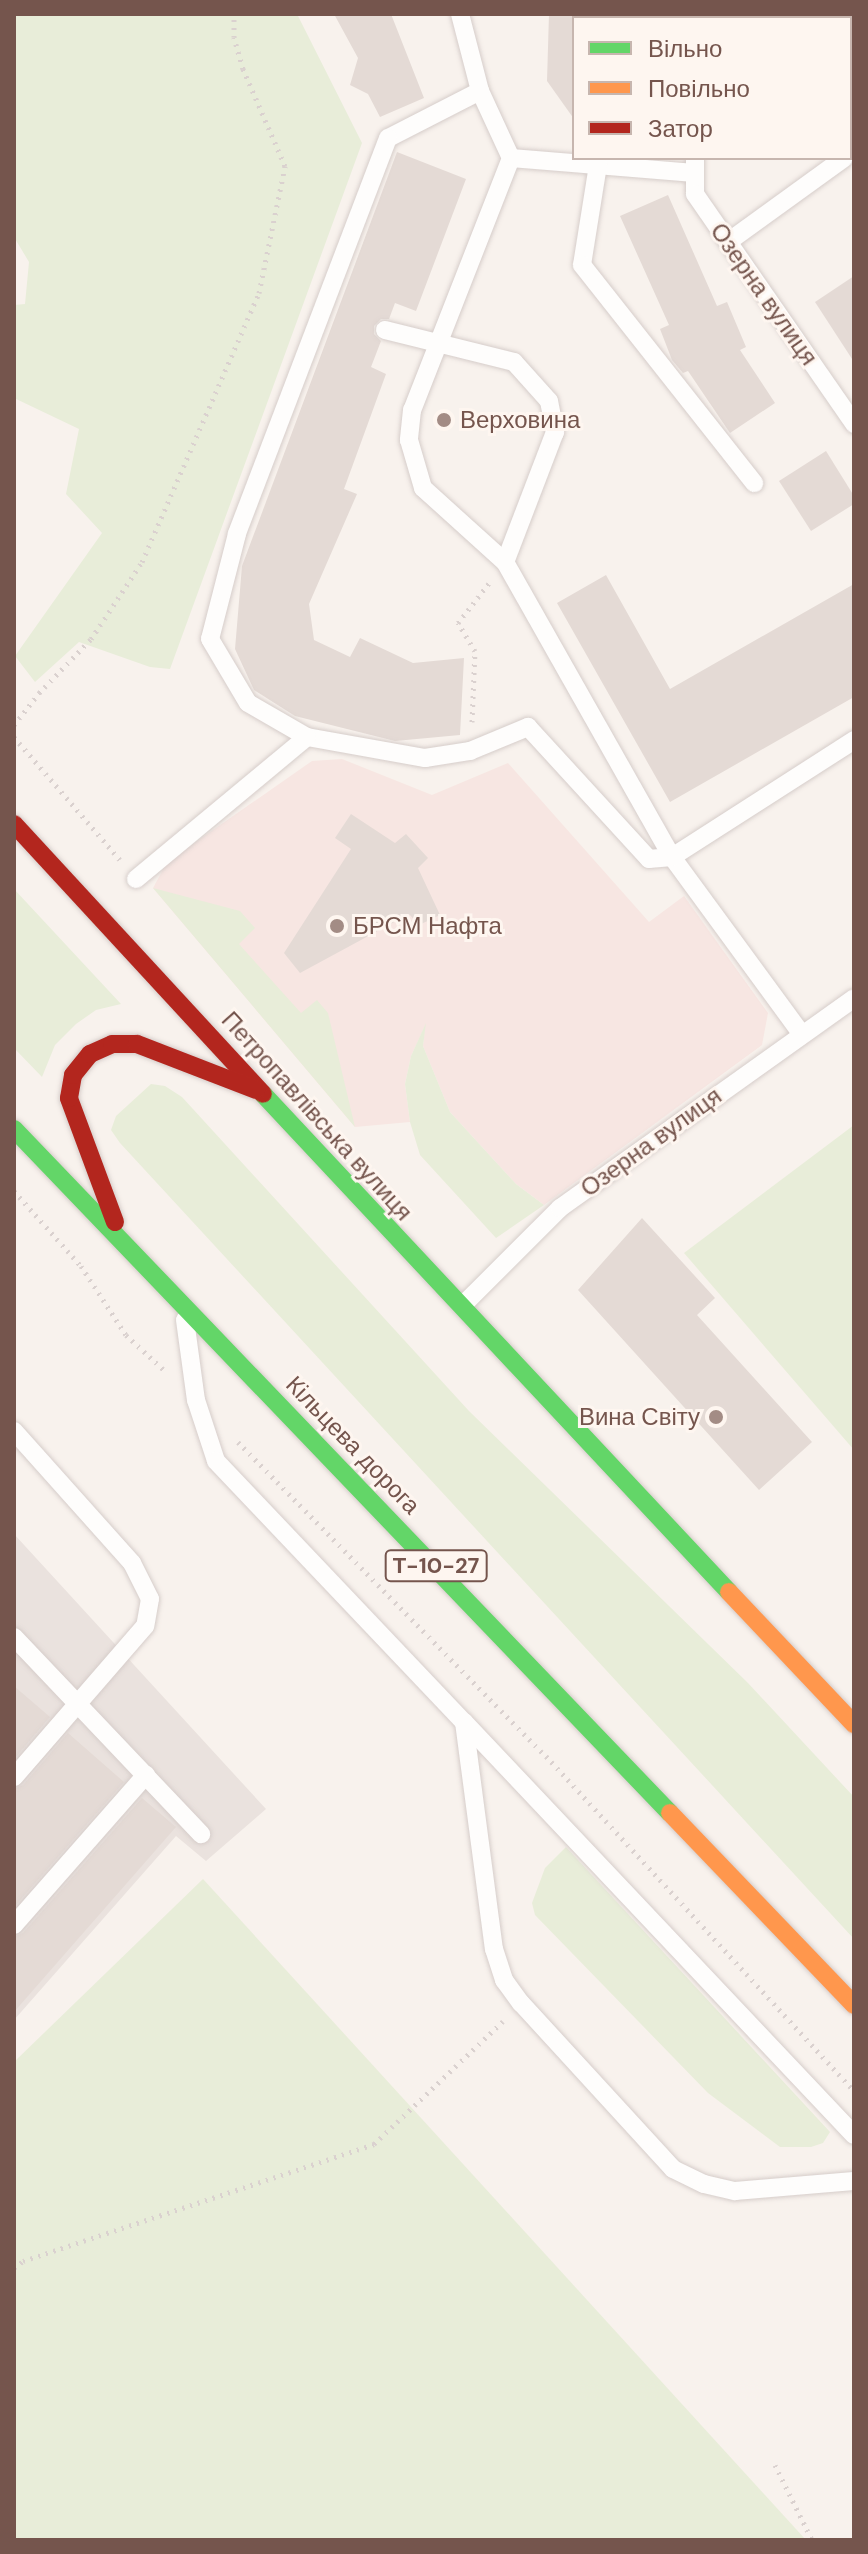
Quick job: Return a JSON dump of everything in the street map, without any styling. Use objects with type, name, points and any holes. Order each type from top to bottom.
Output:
[{"type":"highway","name":"Петропавлівська вулиця","points":[[14,824],[399,1242],[463,1305],[585,1440],[854,1724]]},
{"type":"highway","points":[[121,1238],[69,1098],[73,1075],[90,1054],[112,1044],[137,1044],[265,1094]]},
{"type":"highway","name":"Кільцева дорога","points":[[14,1129],[854,2005]]},
{"type":"lane","points":[[460,14],[480,91],[511,158],[412,410],[409,440],[423,488],[505,562],[672,857],[801,1033]]},
{"type":"lane","points":[[480,91],[388,138],[328,313],[237,534],[210,639],[248,703],[307,737],[425,758],[470,751],[528,727],[649,859],[672,857],[854,740]]},
{"type":"lane","points":[[511,158],[598,165],[694,166]]},
{"type":"lane","points":[[728,242],[841,160]]},
{"type":"lane","points":[[598,165],[582,265],[754,483]]},
{"type":"lane","name":"Озерна вулиця","points":[[694,166],[695,194],[854,424]]},
{"type":"lane","points":[[385,330],[514,362],[549,401],[555,432],[505,562]]},
{"type":"lane","points":[[136,879],[307,737]]},
{"type":"lane","name":"Озерна вулиця","points":[[463,1305],[560,1208],[854,998]]},
{"type":"lane","points":[[182,1301],[196,1400],[216,1461],[854,2135]]},
{"type":"lane","points":[[14,1431],[132,1563],[150,1599],[145,1626],[14,1777]]},
{"type":"lane","points":[[14,1637],[201,1834]]},
{"type":"lane","points":[[464,1722],[494,1949],[504,1980],[521,2003],[673,2169],[704,2184],[735,2191],[854,2181]]},
{"type":"lane","points":[[14,1925],[146,1775]]},
{"type":"path","points":[[14,725],[39,693],[91,639],[142,562],[259,293],[285,166],[243,69],[234,37],[234,14]]},
{"type":"path","points":[[470,751],[475,651],[458,623],[505,562]]},
{"type":"path","points":[[14,737],[136,879]]},
{"type":"path","points":[[14,1191],[81,1266],[126,1335],[196,1400]]},
{"type":"path","points":[[237,1441],[546,1756],[854,2091]]},
{"type":"path","points":[[14,2268],[23,2261],[374,2144],[521,2003]]},
{"type":"path","points":[[775,2465],[812,2540]]},
{"type":"shaded area","points":[[342,759],[432,795],[508,763],[649,922],[684,896],[768,1013],[762,1045],[544,1205],[516,1184],[450,1112],[423,1046],[425,1026],[411,1056],[405,1084],[410,1122],[355,1127],[153,888],[167,862],[312,761]]},
{"type":"shaded area","points":[[14,1534],[266,1809],[206,1861],[176,1836],[14,2020]]},
{"type":"green space","points":[[14,14],[297,14],[362,143],[170,669],[150,667],[79,642],[35,682],[15,656],[102,533],[66,494],[79,429],[14,398],[14,305],[25,304],[29,262],[14,237]]},
{"type":"green space","points":[[153,888],[240,911],[255,928],[239,944],[301,1013],[317,1000],[328,1013],[355,1127]]},
{"type":"green space","points":[[14,889],[121,1004],[96,1010],[76,1024],[55,1045],[42,1077],[14,1048]]},
{"type":"green space","points":[[426,1023],[423,1046],[450,1112],[516,1184],[544,1205],[496,1238],[420,1155],[410,1122],[405,1084],[411,1056]]},
{"type":"green space","points":[[151,1084],[165,1086],[182,1097],[469,1411],[748,1683],[854,1797],[854,1939],[120,1143],[111,1130],[116,1116]]},
{"type":"green space","points":[[854,1125],[854,1450],[684,1253]]},
{"type":"green space","points":[[566,1847],[830,2132],[823,2143],[811,2147],[780,2147],[708,2093],[535,1915],[532,1903],[545,1868]]},
{"type":"green space","points":[[203,1879],[806,2540],[14,2540],[14,2062]]},
{"type":"building","points":[[334,14],[391,14],[424,98],[380,117],[368,94],[350,85],[358,58]]},
{"type":"building","points":[[549,14],[574,14],[572,116],[547,81]]},
{"type":"building","points":[[397,152],[466,179],[416,311],[395,303],[389,319],[381,319],[374,326],[374,334],[381,341],[371,367],[386,374],[344,489],[357,494],[309,604],[314,640],[350,657],[360,638],[413,663],[464,658],[460,735],[395,741],[295,716],[254,690],[235,649],[242,566]]},
{"type":"building","points":[[668,195],[717,306],[727,302],[746,347],[740,350],[775,403],[730,433],[688,371],[683,373],[672,360],[660,329],[669,325],[620,216]]},
{"type":"building","points":[[854,276],[854,362],[815,302]]},
{"type":"building","points":[[826,451],[854,496],[854,504],[811,531],[779,481]]},
{"type":"building","points":[[606,575],[670,689],[854,584],[854,697],[670,802],[557,603]]},
{"type":"building","points":[[351,814],[395,843],[406,834],[428,858],[418,868],[440,915],[419,925],[409,914],[300,973],[284,953],[351,849],[335,838]]},
{"type":"building","points":[[642,1218],[715,1298],[697,1315],[812,1442],[759,1490],[578,1290]]},
{"type":"building","points":[[14,1686],[50,1717],[14,1759]]},
{"type":"building","points":[[68,1733],[124,1782],[14,1907],[14,1789],[23,1785]]},
{"type":"building","points":[[142,1798],[176,1827],[14,2012],[14,1937],[23,1933]]},
{"type":"traffic: fast","points":[[263,1094],[729,1592]]},
{"type":"traffic: fast","points":[[14,1129],[670,1813]]},
{"type":"traffic: slow","points":[[729,1592],[854,1724]]},
{"type":"traffic: slow","points":[[670,1813],[854,2005]]},
{"type":"traffic: jam","points":[[14,824],[263,1094]]},
{"type":"traffic: jam","points":[[115,1222],[69,1098],[73,1075],[90,1054],[112,1044],[137,1044],[256,1090]]},
{"type":"place","name":"Верховина","points":[[444,420]]},
{"type":"place","name":"БРСМ Нафта","points":[[337,926]]},
{"type":"place","name":"Вина Світу","points":[[716,1417]]}]
